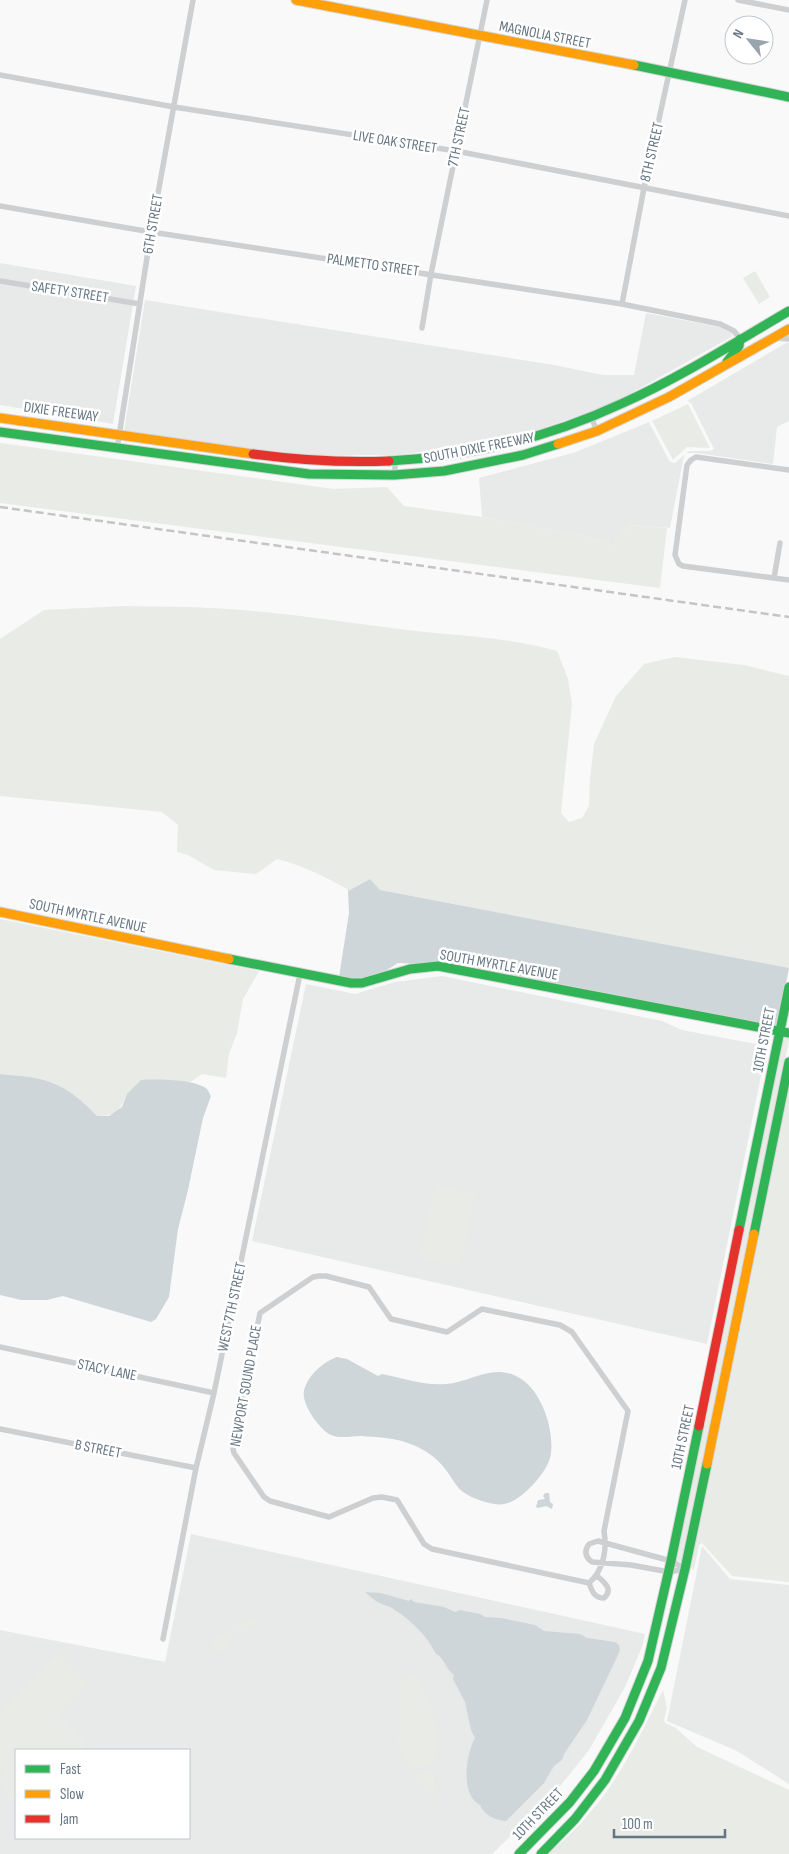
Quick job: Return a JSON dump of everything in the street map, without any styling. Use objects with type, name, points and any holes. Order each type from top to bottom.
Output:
[{"type":"street","name":"6TH STREET","points":[[116,449],[151,232],[192,0]]},
{"type":"street","name":"MAGNOLIA STREET","points":[[296,0],[670,72],[789,97]]},
{"type":"street","name":"7TH STREET","points":[[422,328],[431,274],[487,0]]},
{"type":"street","name":"8TH STREET","points":[[622,304],[644,188],[685,0]]},
{"type":"street","points":[[738,0],[789,10]]},
{"type":"street","name":"LIVE OAK STREET","points":[[0,76],[174,107],[456,151],[789,216]]},
{"type":"street","name":"PALMETTO STREET","points":[[0,206],[151,232],[622,304],[720,324],[734,331],[740,339]]},
{"type":"street","name":"SAFETY STREET","points":[[0,281],[140,304]]},
{"type":"street","name":"SOUTH DIXIE FREEWAY","points":[[119,434],[256,454],[328,461],[396,460],[474,451],[543,434],[592,417],[657,387],[789,311]]},
{"type":"street","points":[[749,352],[762,326]]},
{"type":"street","name":"SOUTH DIXIE FREEWAY","points":[[116,449],[255,468],[333,476],[394,475],[473,466],[548,448],[597,431],[647,409],[789,329]]},
{"type":"street","points":[[774,338],[789,339]]},
{"type":"street","points":[[722,368],[739,346],[740,339]]},
{"type":"street","points":[[592,417],[597,431]]},
{"type":"street","name":"DIXIE FREEWAY","points":[[0,418],[119,434]]},
{"type":"street","name":"DIXIE FREEWAY","points":[[0,432],[116,449]]},
{"type":"street","points":[[543,434],[548,448]]},
{"type":"street","points":[[255,468],[256,454]]},
{"type":"street","points":[[789,470],[696,457],[691,460],[687,465],[675,555],[679,564],[789,580]]},
{"type":"street","points":[[394,475],[396,460]]},
{"type":"street","points":[[774,578],[780,542]]},
{"type":"street","name":"SOUTH MYRTLE AVENUE","points":[[0,912],[351,983],[362,983],[410,969],[438,966],[785,1032]]},
{"type":"street","name":"WEST 7TH STREET","points":[[163,1639],[196,1468],[214,1393],[300,974]]},
{"type":"street","name":"10TH STREET","points":[[519,1854],[570,1802],[594,1771],[625,1718],[648,1661],[669,1572],[785,1032],[789,987]]},
{"type":"street","name":"10TH STREET","points":[[541,1854],[575,1819],[605,1780],[639,1721],[661,1668],[685,1569],[789,1062]]},
{"type":"street","name":"NEWPORT SOUND PLACE","points":[[326,1276],[369,1287],[391,1319],[447,1332],[482,1309],[560,1325],[572,1332],[628,1411],[604,1531],[606,1543],[602,1562],[596,1575],[589,1583],[432,1549],[424,1544],[397,1500],[390,1498],[373,1498],[329,1517],[270,1501],[264,1497],[233,1449],[260,1313],[313,1277],[326,1276]]},
{"type":"street","name":"STACY LANE","points":[[0,1347],[214,1393]]},
{"type":"street","name":"B STREET","points":[[0,1429],[196,1468]]},
{"type":"street","points":[[592,1542],[606,1543],[671,1561],[685,1569],[669,1572],[631,1565],[590,1561],[586,1555],[586,1550],[592,1542]]},
{"type":"street","points":[[631,1565],[634,1552]]},
{"type":"street","points":[[589,1583],[598,1598],[604,1598],[608,1594],[606,1584],[596,1575]]},
{"type":"shaded area","points":[[0,263],[136,286],[113,424],[0,405]]},
{"type":"shaded area","points":[[755,271],[770,297],[759,304],[743,278]]},
{"type":"shaded area","points":[[145,300],[554,365],[603,375],[634,375],[646,313],[719,327],[733,336],[612,404],[522,435],[398,455],[318,455],[263,450],[124,431]]},
{"type":"shaded area","points":[[789,343],[789,421],[777,427],[773,464],[686,453],[689,451],[711,451],[714,449],[691,403],[687,401]]},
{"type":"shaded area","points":[[688,404],[710,448],[687,447],[673,460],[652,421]]},
{"type":"shaded area","points":[[649,422],[670,462],[675,463],[684,455],[670,528],[628,525],[613,545],[584,536],[482,517],[479,478],[576,452]]},
{"type":"shaded area","points":[[0,443],[334,489],[387,487],[404,506],[482,517],[584,536],[613,545],[628,525],[667,528],[660,588],[0,503]]},
{"type":"shaded area","points":[[124,606],[236,609],[502,640],[557,651],[568,679],[572,704],[561,813],[569,822],[582,818],[589,806],[594,744],[616,696],[644,664],[675,657],[744,665],[789,676],[789,968],[380,890],[370,879],[348,891],[313,871],[277,859],[256,874],[214,870],[188,855],[177,852],[178,825],[162,812],[0,796],[0,639],[44,610]]},
{"type":"shaded area","points":[[370,879],[380,890],[789,968],[777,1027],[526,977],[421,964],[398,963],[382,973],[361,979],[339,977],[349,913],[348,891]]},
{"type":"shaded area","points":[[0,919],[259,971],[243,999],[237,1033],[229,1054],[226,1078],[202,1074],[189,1083],[127,1094],[122,1105],[113,1114],[97,1116],[77,1097],[53,1083],[31,1077],[0,1074]]},
{"type":"shaded area","points":[[442,976],[662,1021],[682,1030],[767,1046],[707,1344],[252,1241],[306,984],[355,994],[395,982]]},
{"type":"shaded area","points":[[784,1036],[789,1037],[789,1040],[682,1563],[676,1560]]},
{"type":"shaded area","points":[[0,1074],[31,1077],[54,1083],[77,1097],[97,1116],[109,1116],[122,1107],[127,1094],[141,1080],[185,1081],[208,1090],[211,1096],[203,1118],[178,1229],[169,1297],[156,1319],[151,1322],[63,1296],[47,1300],[21,1300],[0,1295]]},
{"type":"shaded area","points":[[789,1083],[789,1582],[732,1576],[702,1543],[699,1545],[694,1570],[690,1567]]},
{"type":"shaded area","points":[[435,1185],[475,1193],[460,1267],[419,1258]]},
{"type":"shaded area","points":[[337,1357],[347,1359],[378,1376],[382,1374],[430,1384],[455,1383],[499,1372],[518,1377],[533,1390],[548,1421],[551,1453],[546,1468],[534,1484],[518,1498],[504,1504],[496,1504],[481,1501],[464,1493],[443,1466],[423,1449],[387,1438],[331,1435],[312,1416],[305,1403],[304,1391],[308,1380],[316,1370],[326,1362]]},
{"type":"shaded area","points":[[545,1493],[549,1493],[550,1502],[553,1504],[552,1509],[546,1506],[536,1507],[538,1500],[545,1499],[543,1496]]},
{"type":"shaded area","points":[[191,1534],[645,1634],[642,1647],[625,1687],[589,1750],[553,1795],[492,1854],[0,1854],[0,1630],[165,1662]]},
{"type":"shaded area","points":[[702,1546],[730,1579],[789,1585],[789,1784],[737,1751],[667,1721]]},
{"type":"shaded area","points":[[365,1592],[381,1593],[409,1601],[411,1599],[414,1602],[444,1607],[455,1612],[460,1610],[480,1614],[485,1617],[501,1618],[535,1625],[544,1631],[580,1634],[587,1638],[615,1642],[619,1645],[620,1650],[587,1720],[562,1760],[554,1766],[544,1783],[506,1821],[487,1814],[470,1793],[467,1784],[467,1764],[475,1738],[471,1730],[465,1702],[453,1679],[454,1675],[436,1654],[424,1635],[413,1624],[393,1609],[377,1602]]},
{"type":"shaded area","points":[[252,1618],[256,1622],[246,1632],[240,1629],[227,1641],[231,1647],[221,1651],[215,1650],[214,1647],[211,1648],[213,1643],[222,1634]]},
{"type":"shaded area","points":[[59,1653],[88,1684],[58,1713],[87,1744],[82,1749],[15,1749],[15,1801],[0,1785],[0,1778],[4,1774],[0,1770],[0,1710]]},
{"type":"shaded area","points":[[411,1674],[423,1687],[428,1698],[435,1725],[436,1738],[435,1757],[428,1766],[418,1769],[409,1766],[405,1762],[398,1746],[400,1682],[405,1676]]},
{"type":"shaded area","points":[[663,1690],[667,1708],[665,1723],[676,1728],[697,1747],[789,1790],[789,1854],[548,1854],[578,1826],[610,1787],[629,1756]]},
{"type":"shaded area","points":[[434,1771],[434,1798],[412,1775]]},
{"type":"railway","points":[[0,507],[789,617]]},
{"type":"traffic: fast","points":[[634,65],[789,97]]},
{"type":"traffic: fast","points":[[389,461],[419,459],[479,450],[567,426],[623,403],[666,382],[789,311]]},
{"type":"traffic: fast","points":[[727,362],[739,346],[740,339]]},
{"type":"traffic: fast","points":[[0,432],[309,474],[394,475],[444,471],[523,455],[558,444]]},
{"type":"traffic: fast","points":[[229,959],[351,983],[362,983],[410,969],[438,966],[789,1033]]},
{"type":"traffic: fast","points":[[739,1230],[789,987]]},
{"type":"traffic: fast","points":[[754,1234],[789,1062]]},
{"type":"traffic: fast","points":[[519,1854],[570,1802],[594,1771],[625,1718],[648,1661],[699,1426]]},
{"type":"traffic: fast","points":[[541,1854],[575,1819],[605,1780],[639,1721],[661,1668],[685,1569],[707,1464]]},
{"type":"traffic: slow","points":[[296,0],[634,65]]},
{"type":"traffic: slow","points":[[558,444],[597,431],[669,397],[789,329]]},
{"type":"traffic: slow","points":[[0,418],[253,454]]},
{"type":"traffic: slow","points":[[0,912],[229,959]]},
{"type":"traffic: slow","points":[[707,1464],[754,1234]]},
{"type":"traffic: jam","points":[[253,454],[355,462],[389,461]]},
{"type":"traffic: jam","points":[[699,1426],[739,1230]]}]
